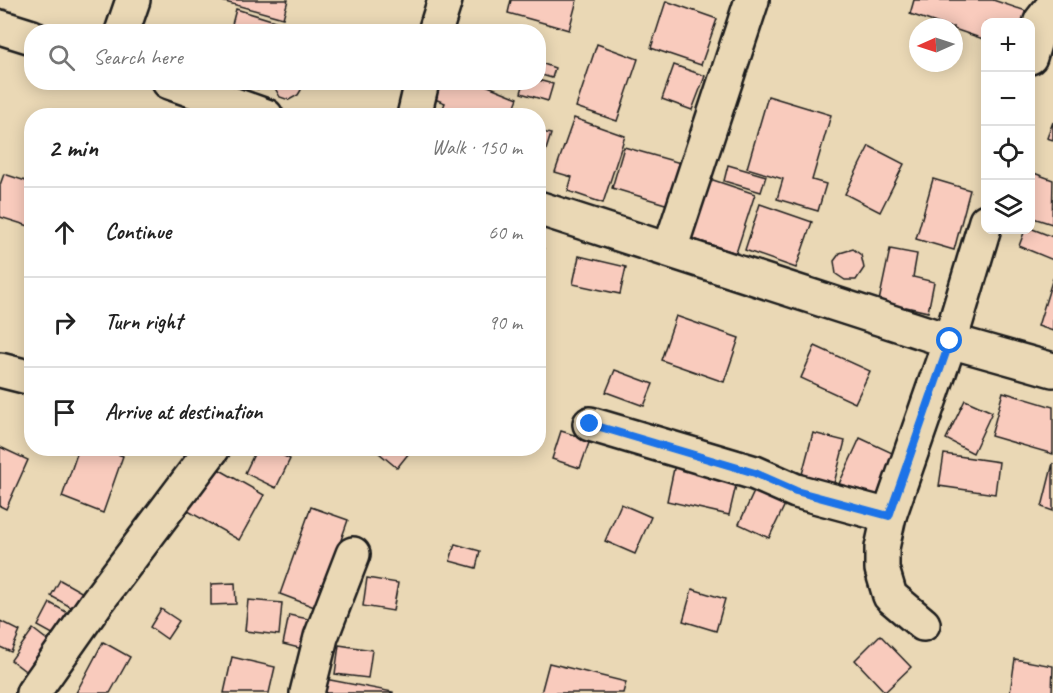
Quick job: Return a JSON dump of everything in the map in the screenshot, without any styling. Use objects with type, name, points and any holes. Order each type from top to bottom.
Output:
[{"type":"street","points":[[125,24],[133,0]]},
{"type":"street","points":[[438,24],[445,0]]},
{"type":"street","points":[[670,249],[752,0]]},
{"type":"street","points":[[1035,41],[1041,21],[1053,6]]},
{"type":"street","points":[[0,27],[24,34]]},
{"type":"street","points":[[192,90],[243,108]]},
{"type":"street","points":[[416,108],[420,90]]},
{"type":"street","points":[[546,210],[950,341],[1053,370]]},
{"type":"street","points":[[923,624],[891,596],[882,569],[882,548],[889,516],[950,341],[982,234]]},
{"type":"street","points":[[0,370],[24,376]]},
{"type":"street","points":[[590,424],[755,473],[796,491],[889,516]]},
{"type":"street","points":[[33,693],[97,602],[207,456]]},
{"type":"street","points":[[308,693],[321,637],[353,554]]},
{"type":"building","points":[[218,0],[288,0],[283,18]]},
{"type":"building","points":[[511,0],[577,0],[569,30],[508,13]]},
{"type":"building","points":[[914,0],[993,0],[1029,12],[1027,18],[981,18],[981,38],[963,32],[963,18],[922,18],[910,14]]},
{"type":"building","points":[[666,1],[717,19],[701,65],[651,48]]},
{"type":"building","points":[[236,9],[278,22],[277,24],[232,24]]},
{"type":"building","points":[[597,44],[638,59],[617,121],[576,107]]},
{"type":"building","points":[[546,65],[555,68],[552,78],[546,76]]},
{"type":"building","points":[[674,65],[705,76],[692,110],[662,99]]},
{"type":"building","points":[[546,82],[553,84],[548,101],[521,93],[522,90],[546,90]]},
{"type":"building","points":[[276,90],[301,90],[298,95],[289,100],[280,97]]},
{"type":"building","points":[[435,90],[498,90],[518,98],[514,108],[443,108],[445,103],[432,98]]},
{"type":"building","points":[[768,96],[831,115],[812,180],[826,184],[818,211],[777,199],[783,179],[747,168]]},
{"type":"building","points":[[574,118],[625,136],[603,203],[568,191],[572,177],[555,172]]},
{"type":"building","points":[[1053,122],[1053,140],[1047,138]]},
{"type":"building","points":[[546,133],[551,134],[546,150]]},
{"type":"building","points":[[869,146],[904,164],[880,212],[845,194]]},
{"type":"building","points":[[624,147],[684,164],[672,206],[612,188]]},
{"type":"building","points":[[728,165],[766,176],[761,192],[724,181]]},
{"type":"building","points":[[1035,173],[1053,180],[1052,224],[1035,219]]},
{"type":"building","points":[[4,174],[24,180],[24,224],[0,217],[0,185]]},
{"type":"building","points":[[707,178],[755,194],[736,253],[688,237]]},
{"type":"building","points":[[933,179],[970,190],[954,250],[916,239]]},
{"type":"building","points":[[760,204],[812,222],[796,268],[745,250]]},
{"type":"building","points":[[1035,230],[1053,237],[1053,260],[1019,246],[1024,234],[1035,234]]},
{"type":"building","points":[[853,249],[861,255],[864,268],[856,280],[845,280],[836,274],[834,261],[840,253]]},
{"type":"building","points":[[890,249],[917,254],[913,277],[934,282],[928,312],[906,307],[905,312],[878,306]]},
{"type":"building","points":[[579,256],[626,267],[620,294],[573,284]]},
{"type":"building","points":[[1053,278],[1053,331],[1038,326]]},
{"type":"building","points":[[676,316],[739,338],[724,382],[661,360]]},
{"type":"building","points":[[815,346],[870,371],[855,403],[801,378]]},
{"type":"building","points":[[615,370],[653,384],[644,406],[606,392]]},
{"type":"building","points":[[1003,392],[1053,407],[1053,454],[991,436]]},
{"type":"building","points":[[965,400],[992,412],[973,453],[946,439]]},
{"type":"building","points":[[561,431],[590,440],[580,468],[552,459]]},
{"type":"building","points":[[813,433],[845,441],[833,487],[801,478]]},
{"type":"building","points":[[860,438],[903,458],[883,504],[839,484]]},
{"type":"building","points":[[0,447],[28,460],[6,509],[0,506]]},
{"type":"building","points":[[944,454],[999,462],[995,494],[939,486]]},
{"type":"building","points":[[76,456],[123,456],[103,513],[62,497]]},
{"type":"building","points":[[253,456],[284,456],[290,459],[276,488],[245,473]]},
{"type":"building","points":[[383,456],[407,456],[397,468]]},
{"type":"building","points":[[1053,463],[1053,511],[1042,507]]},
{"type":"building","points":[[675,464],[738,477],[729,515],[667,501]]},
{"type":"building","points":[[213,466],[264,495],[239,540],[188,511]]},
{"type":"building","points":[[760,479],[790,494],[769,538],[739,524]]},
{"type":"building","points":[[621,504],[651,517],[635,554],[605,541]]},
{"type":"building","points":[[311,507],[348,520],[317,608],[280,594]]},
{"type":"building","points":[[455,544],[480,551],[476,568],[450,561]]},
{"type":"building","points":[[367,578],[398,583],[393,611],[363,606]]},
{"type":"building","points":[[60,580],[85,594],[76,610],[51,596]]},
{"type":"building","points":[[235,583],[236,604],[211,605],[211,584]]},
{"type":"building","points":[[692,589],[725,599],[716,631],[683,621]]},
{"type":"building","points":[[248,600],[282,603],[279,635],[245,631]]},
{"type":"building","points":[[50,603],[70,614],[58,637],[38,626]]},
{"type":"building","points":[[161,609],[179,621],[167,639],[150,627]]},
{"type":"building","points":[[289,615],[318,621],[311,651],[283,644]]},
{"type":"building","points":[[0,621],[20,631],[11,652],[0,647]]},
{"type":"building","points":[[33,629],[55,646],[33,677],[11,660]]},
{"type":"building","points":[[880,635],[911,667],[885,692],[855,660]]},
{"type":"building","points":[[103,642],[130,657],[110,693],[76,693]]},
{"type":"building","points":[[339,645],[372,650],[368,678],[335,674]]},
{"type":"building","points":[[232,657],[275,667],[269,693],[224,693]]},
{"type":"building","points":[[1015,659],[1053,666],[1052,693],[1010,693]]},
{"type":"building","points":[[549,663],[626,682],[623,693],[541,693]]},
{"type":"building","points":[[325,679],[393,692],[393,693],[322,693]]},
{"type":"route","points":[[590,424],[755,473],[796,491],[889,516],[950,341]]}]
